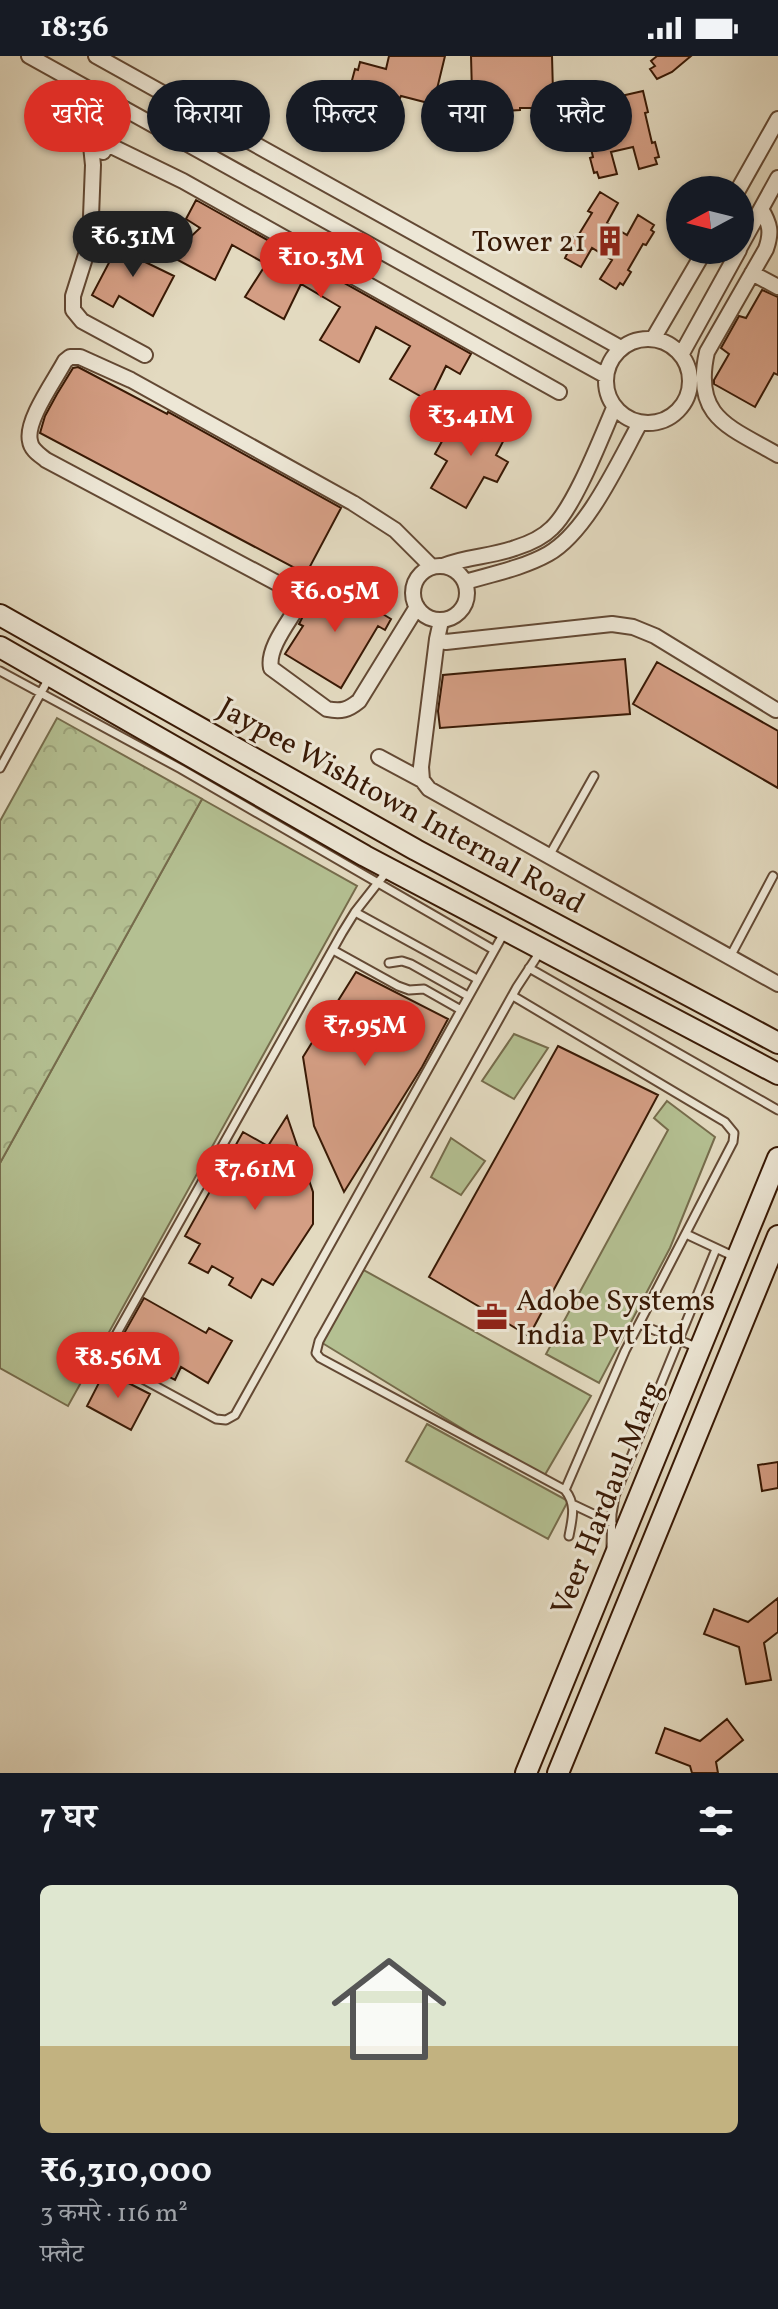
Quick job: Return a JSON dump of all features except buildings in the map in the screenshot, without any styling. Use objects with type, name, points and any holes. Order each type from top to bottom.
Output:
[{"type":"street","points":[[29,56],[72,80]]},
{"type":"street","points":[[96,56],[621,348]]},
{"type":"street","points":[[131,112],[606,376]]},
{"type":"street","points":[[746,176],[778,119]]},
{"type":"street","points":[[92,152],[90,242],[73,296],[73,310],[82,321],[145,355]]},
{"type":"street","points":[[93,165],[103,152]]},
{"type":"street","points":[[123,152],[196,189],[559,392]]},
{"type":"street","points":[[754,222],[778,178]]},
{"type":"street","points":[[761,209],[771,229],[770,237],[707,352],[703,387],[709,405],[721,422],[778,455]]},
{"type":"street","points":[[653,339],[697,264]]},
{"type":"street","points":[[681,355],[731,264]]},
{"type":"street","points":[[752,273],[778,287]]},
{"type":"street","points":[[653,339],[669,344],[681,355],[689,370],[690,387],[685,402],[674,415],[659,423],[640,423],[627,419],[614,408],[607,393],[606,376],[611,360],[621,348],[636,340],[653,339]]},
{"type":"street","points":[[417,607],[359,701],[349,709],[327,709],[271,668],[269,661],[272,651],[298,606],[292,591],[46,460],[35,451],[30,442],[30,425],[65,361],[70,357],[80,357],[131,380],[353,503],[395,530],[438,567],[452,569],[465,582],[467,595],[464,607],[455,617],[441,621],[430,619],[417,607],[413,591],[423,572],[438,567],[457,560],[511,550],[537,539],[552,528],[573,497],[614,408]]},
{"type":"street","points":[[465,582],[534,561],[549,554],[571,536],[605,486],[640,423]]},
{"type":"street","name":"Jaypee Wishtown Internal Road","points":[[0,615],[416,850],[778,1043]]},
{"type":"street","points":[[422,780],[421,767],[441,621]]},
{"type":"street","points":[[437,639],[446,642],[612,624],[633,627],[655,636],[776,710]]},
{"type":"street","name":"Jaypee Wishtown Internal Road","points":[[0,647],[46,685],[384,876],[505,931],[778,1074]]},
{"type":"street","points":[[379,757],[422,780],[429,789],[778,984]]},
{"type":"street","name":"Veer Hardaul Marg","points":[[526,1773],[778,1158]]},
{"type":"street","name":"Veer Hardaul Marg","points":[[558,1773],[778,1236]]},
{"type":"lane","points":[[0,671],[46,685],[0,768]]},
{"type":"lane","points":[[549,856],[594,776]]},
{"type":"lane","points":[[494,950],[384,876],[355,912],[109,1349],[115,1364],[216,1419],[226,1420],[235,1415],[505,931]]},
{"type":"lane","points":[[730,957],[773,876]]},
{"type":"lane","points":[[355,912],[477,979]]},
{"type":"lane","points":[[333,950],[398,986],[409,990],[424,989],[461,1010]]},
{"type":"lane","points":[[541,950],[319,1341],[316,1353],[320,1358],[565,1490],[574,1505],[569,1536]]},
{"type":"lane","points":[[389,963],[402,961],[468,996]]},
{"type":"lane","points":[[529,968],[778,1110]]},
{"type":"lane","points":[[513,996],[731,1126],[734,1133],[733,1142],[618,1367],[565,1490]]},
{"type":"lane","points":[[686,1234],[737,1258]]},
{"type":"lane","points":[[611,1564],[615,1496],[716,1249]]},
{"type":"lane","points":[[639,1324],[700,1349]]},
{"type":"lane","points":[[574,1505],[612,1523]]},
{"type":"green space","points":[[57,718],[202,799],[0,1163],[0,821]]},
{"type":"green space","points":[[202,799],[357,886],[68,1406],[0,1368],[0,1163]]},
{"type":"green space","points":[[514,1034],[548,1048],[514,1099],[482,1081]]},
{"type":"green space","points":[[667,1101],[715,1137],[670,1248],[599,1383],[546,1354],[668,1130],[654,1118]]},
{"type":"green space","points":[[451,1138],[485,1161],[461,1195],[431,1177]]},
{"type":"green space","points":[[360,1268],[591,1396],[543,1478],[319,1341]]},
{"type":"green space","points":[[427,1424],[568,1501],[548,1539],[406,1461]]},
{"type":"place","name":"Tower 21","points":[[610,241]]},
{"type":"place","name":"Adobe Systems India Pvt Ltd","points":[[492,1317]]}]
